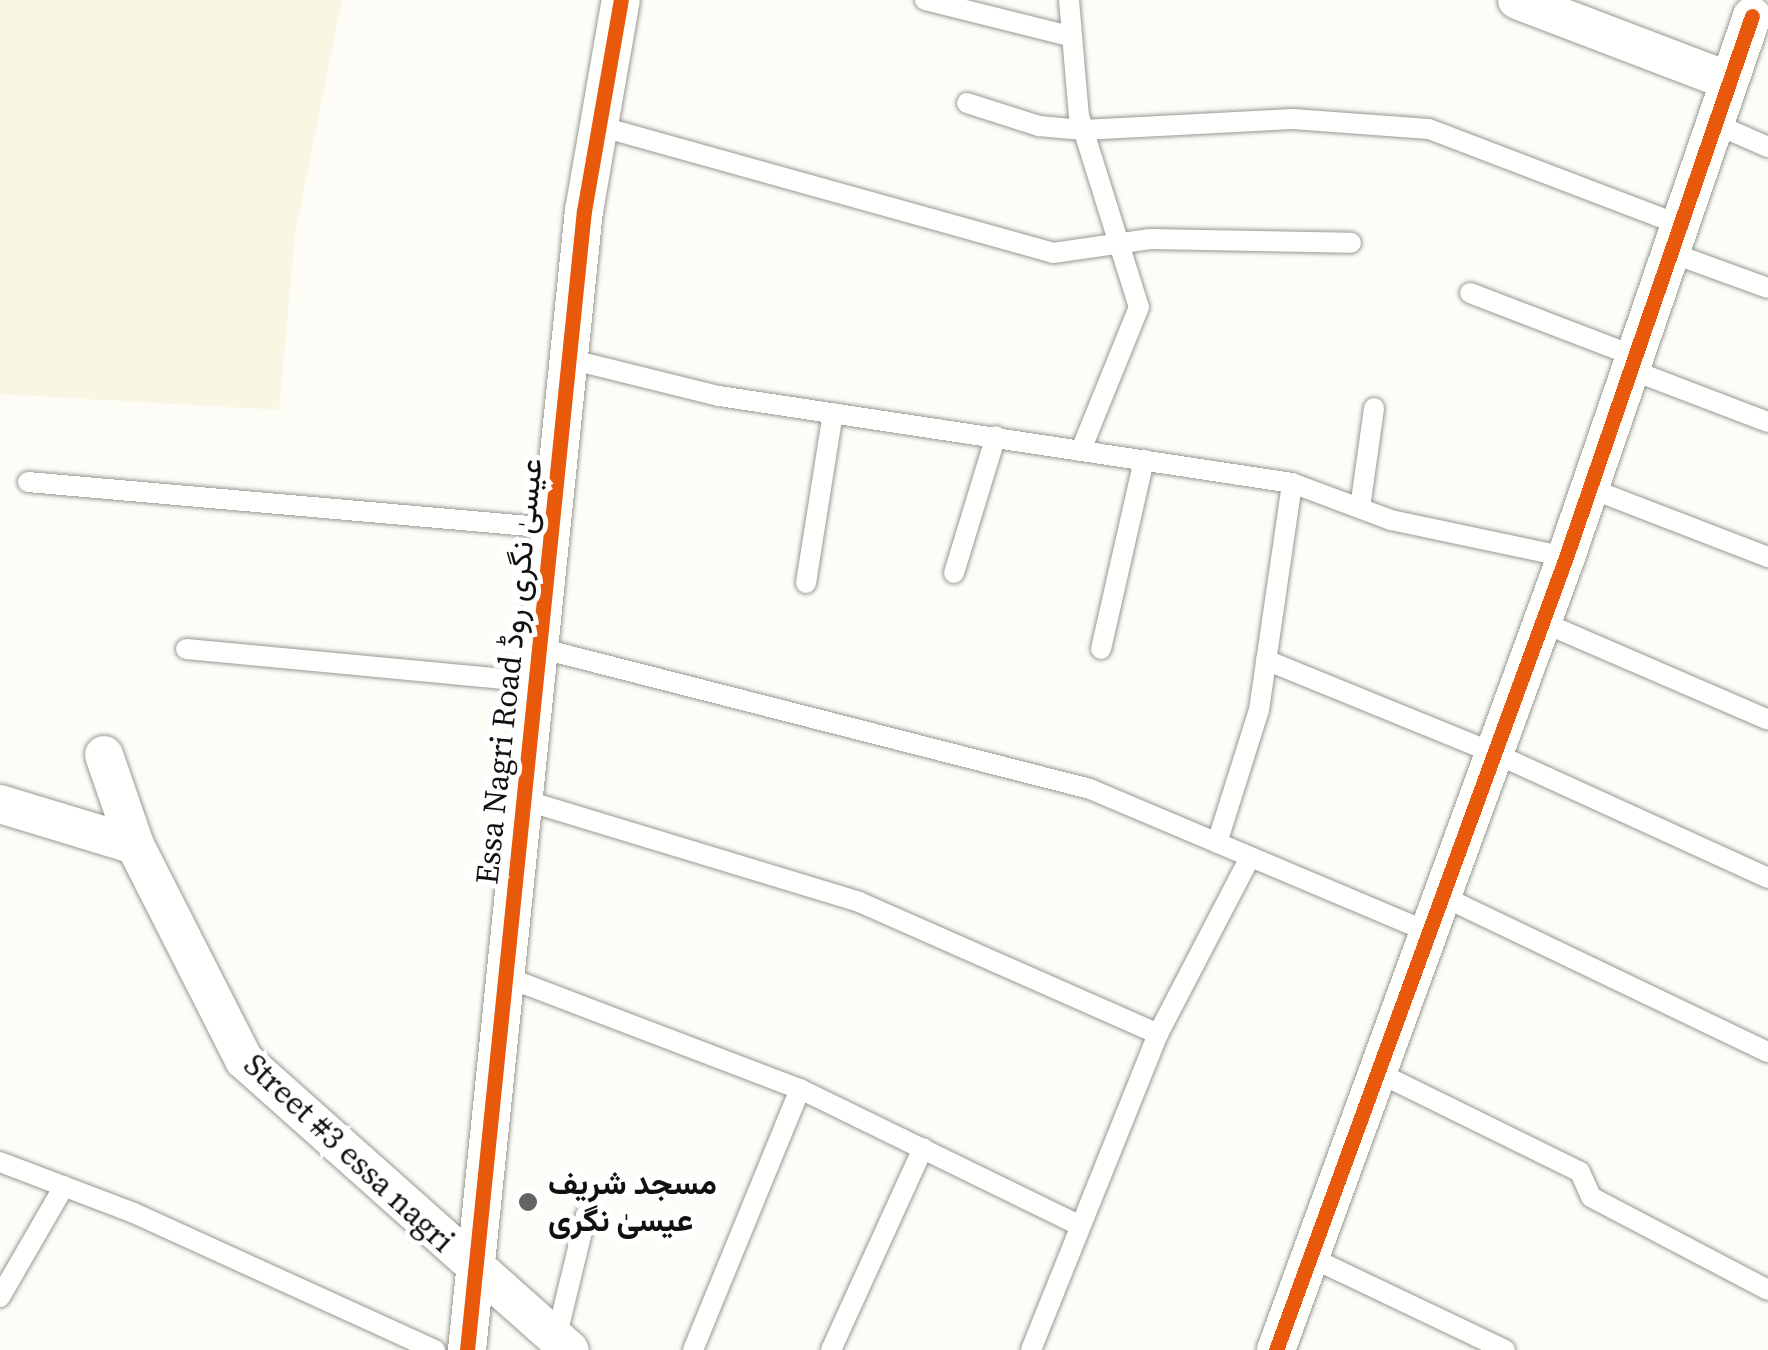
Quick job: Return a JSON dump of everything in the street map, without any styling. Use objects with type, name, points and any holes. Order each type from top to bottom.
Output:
[{"type":"street","name":"Essa Nagri Road عیسیٰ نگری روڈ","points":[[468,1350],[569,359],[599,126],[621,0]]},
{"type":"street","points":[[1516,0],[1727,80]]},
{"type":"street","points":[[1276,1350],[1566,558],[1727,80],[1760,17]]},
{"type":"street","name":"Street #3 essa nagri","points":[[104,755],[135,846],[244,1060],[475,1272],[563,1344]]},
{"type":"street","points":[[0,804],[135,846]]},
{"type":"lane","points":[[925,0],[1069,36]]},
{"type":"lane","points":[[1069,0],[1069,36],[1083,130],[1139,308],[1081,450]]},
{"type":"lane","points":[[967,103],[1039,126],[1083,130],[1293,118],[1430,129],[1674,238],[1768,288]]},
{"type":"lane","points":[[1713,123],[1768,148]]},
{"type":"lane","points":[[599,126],[1053,253],[1120,244],[1351,243]]},
{"type":"lane","points":[[1470,294],[1768,422]]},
{"type":"lane","points":[[569,359],[719,396],[1292,483],[1360,508],[1566,558]]},
{"type":"lane","points":[[1360,508],[1374,408]]},
{"type":"lane","points":[[806,583],[833,412]]},
{"type":"lane","points":[[954,573],[996,436]]},
{"type":"lane","points":[[1102,649],[1144,460]]},
{"type":"lane","points":[[28,482],[552,528]]},
{"type":"lane","points":[[1216,842],[1258,710],[1292,483]]},
{"type":"lane","points":[[1589,488],[1768,557]]},
{"type":"lane","points":[[1542,622],[1768,720]]},
{"type":"lane","points":[[186,650],[538,665],[1071,783],[1429,932]]},
{"type":"lane","points":[[1266,660],[1494,753],[1768,878]]},
{"type":"lane","points":[[524,800],[859,902],[1158,1034]]},
{"type":"lane","points":[[1031,1350],[1077,1224],[1158,1034],[1250,856]]},
{"type":"lane","points":[[1442,896],[1768,1052]]},
{"type":"lane","points":[[506,977],[800,1089],[1077,1224]]},
{"type":"lane","points":[[1377,1072],[1580,1172],[1591,1196],[1768,1290]]},
{"type":"lane","points":[[694,1350],[800,1089]]},
{"type":"lane","points":[[831,1350],[923,1148]]},
{"type":"lane","points":[[0,1162],[64,1186],[434,1350]]},
{"type":"lane","points":[[0,1297],[64,1186]]},
{"type":"lane","points":[[563,1344],[586,1215]]},
{"type":"lane","points":[[1310,1256],[1505,1350]]},
{"type":"shaded area","points":[[0,0],[342,0],[295,236],[279,410],[0,394]]},
{"type":"cycle path","points":[[467,1350],[584,211],[621,0]]},
{"type":"cycle path","points":[[1276,1350],[1566,557],[1752,16]]},
{"type":"place","name":"مسجد شریف عیسیٰ نگری","points":[[528,1202]]}]
